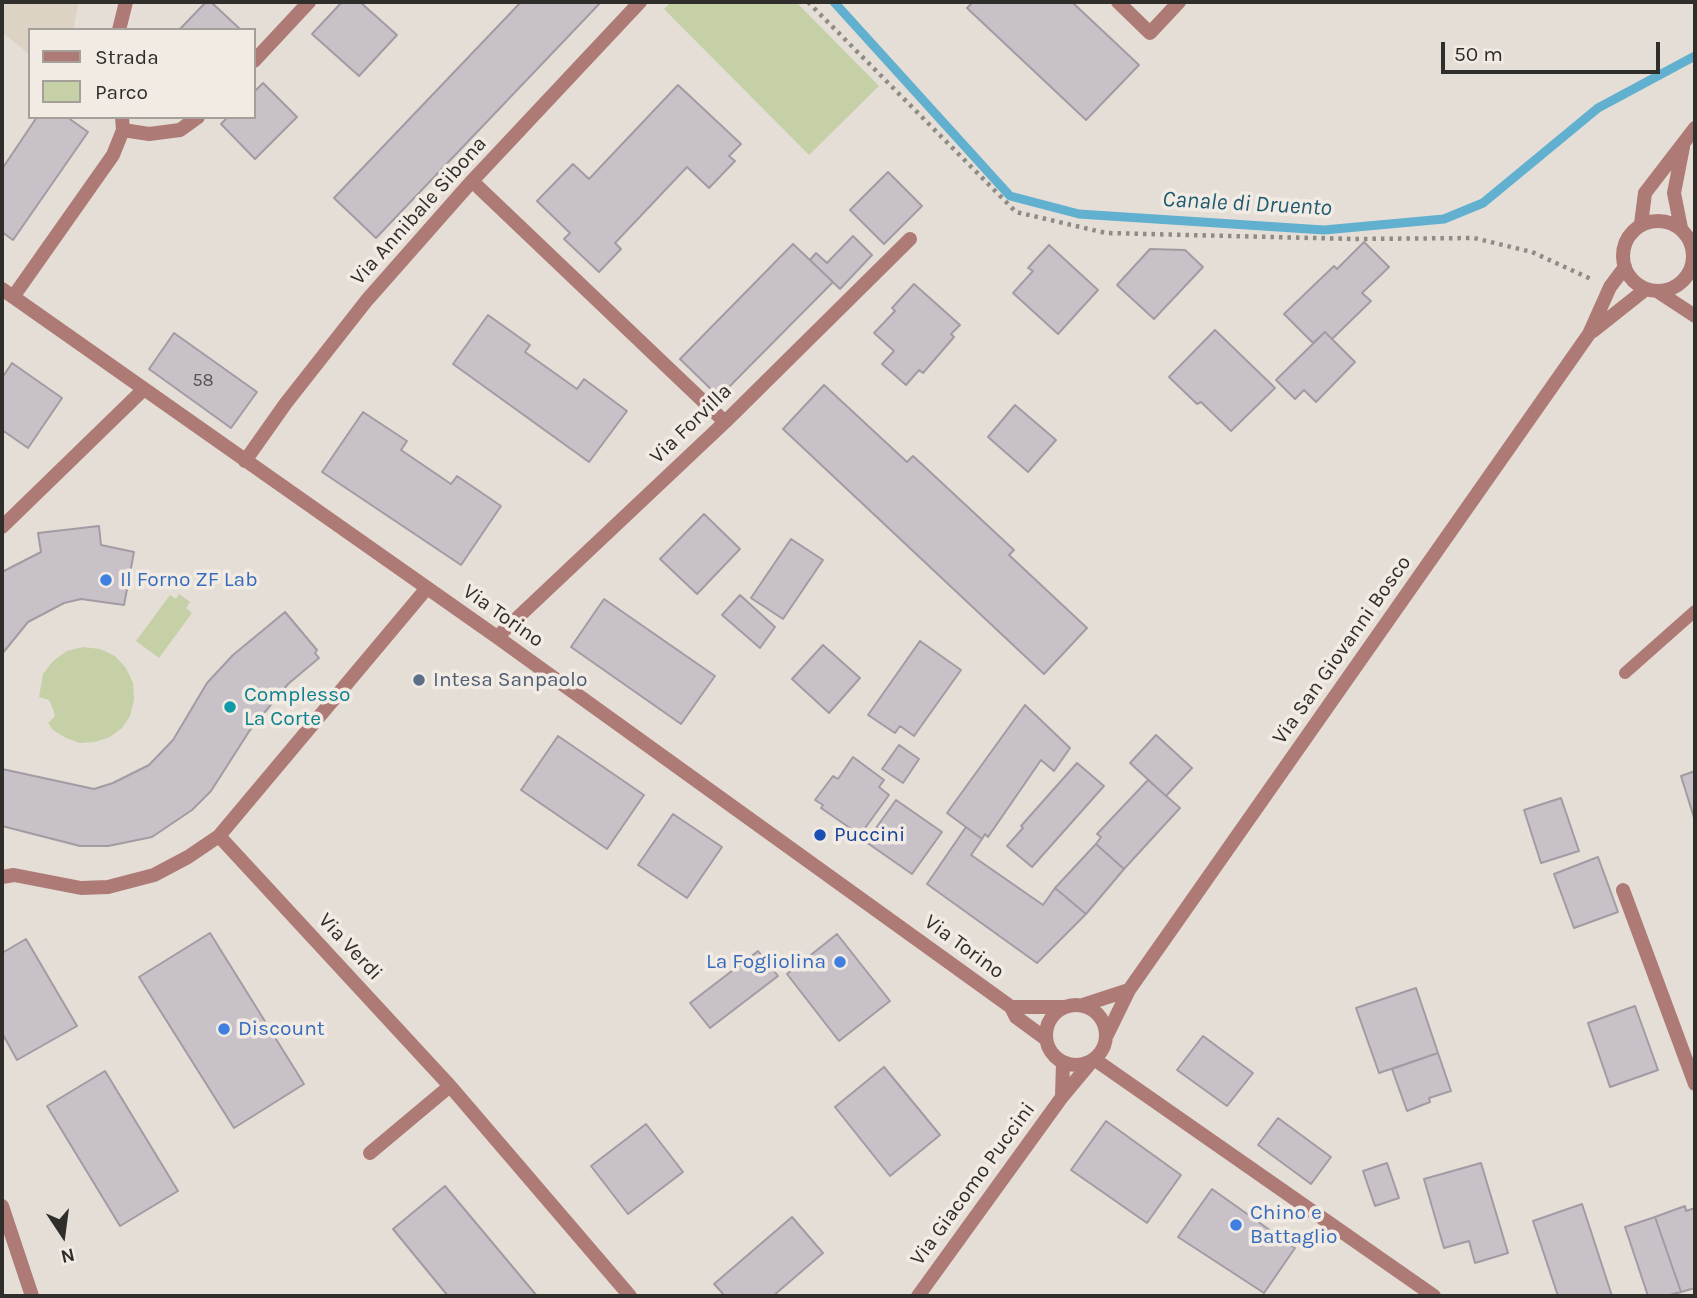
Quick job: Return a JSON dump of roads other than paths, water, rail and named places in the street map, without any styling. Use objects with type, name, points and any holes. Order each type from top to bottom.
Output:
[{"type":"street","points":[[120,28],[126,2]]},
{"type":"street","points":[[256,59],[309,2]]},
{"type":"street","name":"Via Annibale Sibona","points":[[245,461],[286,403],[367,300],[472,181],[639,2]]},
{"type":"street","points":[[1118,2],[1150,33],[1179,2]]},
{"type":"street","points":[[7,293],[113,155],[122,124],[149,134],[180,130],[195,119]]},
{"type":"street","points":[[1641,225],[1645,193],[1695,128]]},
{"type":"street","points":[[1681,228],[1674,193],[1684,145]]},
{"type":"street","points":[[472,181],[725,422]]},
{"type":"street","points":[[1652,290],[1669,289],[1680,284],[1693,264],[1694,255],[1687,235],[1681,228],[1661,220],[1641,225],[1628,237],[1624,246],[1625,267],[1630,276],[1652,290],[1695,316]]},
{"type":"street","name":"Via Forvilla","points":[[497,637],[725,422],[910,239]]},
{"type":"street","name":"Via San Giovanni Bosco","points":[[1107,1035],[1129,990],[1589,334],[1610,287],[1625,267]]},
{"type":"street","name":"Via San Giovanni Bosco","points":[[1589,334],[1652,290]]},
{"type":"street","name":"Via Torino","points":[[7,293],[497,637],[1011,1007],[1016,1017],[1046,1039]]},
{"type":"street","points":[[2,527],[144,389]]},
{"type":"street","points":[[2,877],[14,875],[81,888],[108,887],[153,875],[188,857],[219,836],[427,588]]},
{"type":"street","name":"Via Verdi","points":[[219,836],[450,1086],[630,1296]]},
{"type":"street","points":[[1623,890],[1695,1084]]},
{"type":"street","points":[[1083,1005],[1100,1016],[1107,1035],[1105,1045],[1093,1060],[1082,1064],[1063,1062],[1055,1056],[1046,1039],[1049,1020],[1063,1007],[1083,1005],[1129,990]]},
{"type":"street","name":"Via Torino","points":[[1011,1007],[1063,1007]]},
{"type":"street","points":[[1093,1060],[1434,1296]]},
{"type":"street","name":"Via Giacomo Puccini","points":[[918,1296],[1062,1097],[1093,1060]]},
{"type":"street","name":"Via Giacomo Puccini","points":[[1062,1097],[1063,1062]]},
{"type":"street","points":[[370,1153],[450,1086]]},
{"type":"street","points":[[2,1206],[32,1296]]},
{"type":"lane","points":[[1625,673],[1695,611]]},
{"type":"waterway","name":"Canale di Druento","points":[[834,2],[1010,196],[1079,214],[1324,230],[1444,219],[1483,203],[1598,108],[1695,56]]},
{"type":"place","name":"Il Forno ZF Lab","points":[[106,580]]},
{"type":"place","name":"Intesa Sanpaolo","points":[[419,680]]},
{"type":"place","name":"Complesso La Corte","points":[[230,707]]},
{"type":"place","name":"Puccini","points":[[820,835]]},
{"type":"place","name":"La Fogliolina","points":[[840,962]]},
{"type":"place","name":"Discount","points":[[224,1029]]},
{"type":"place","name":"Chino e Battaglio","points":[[1236,1225]]}]
